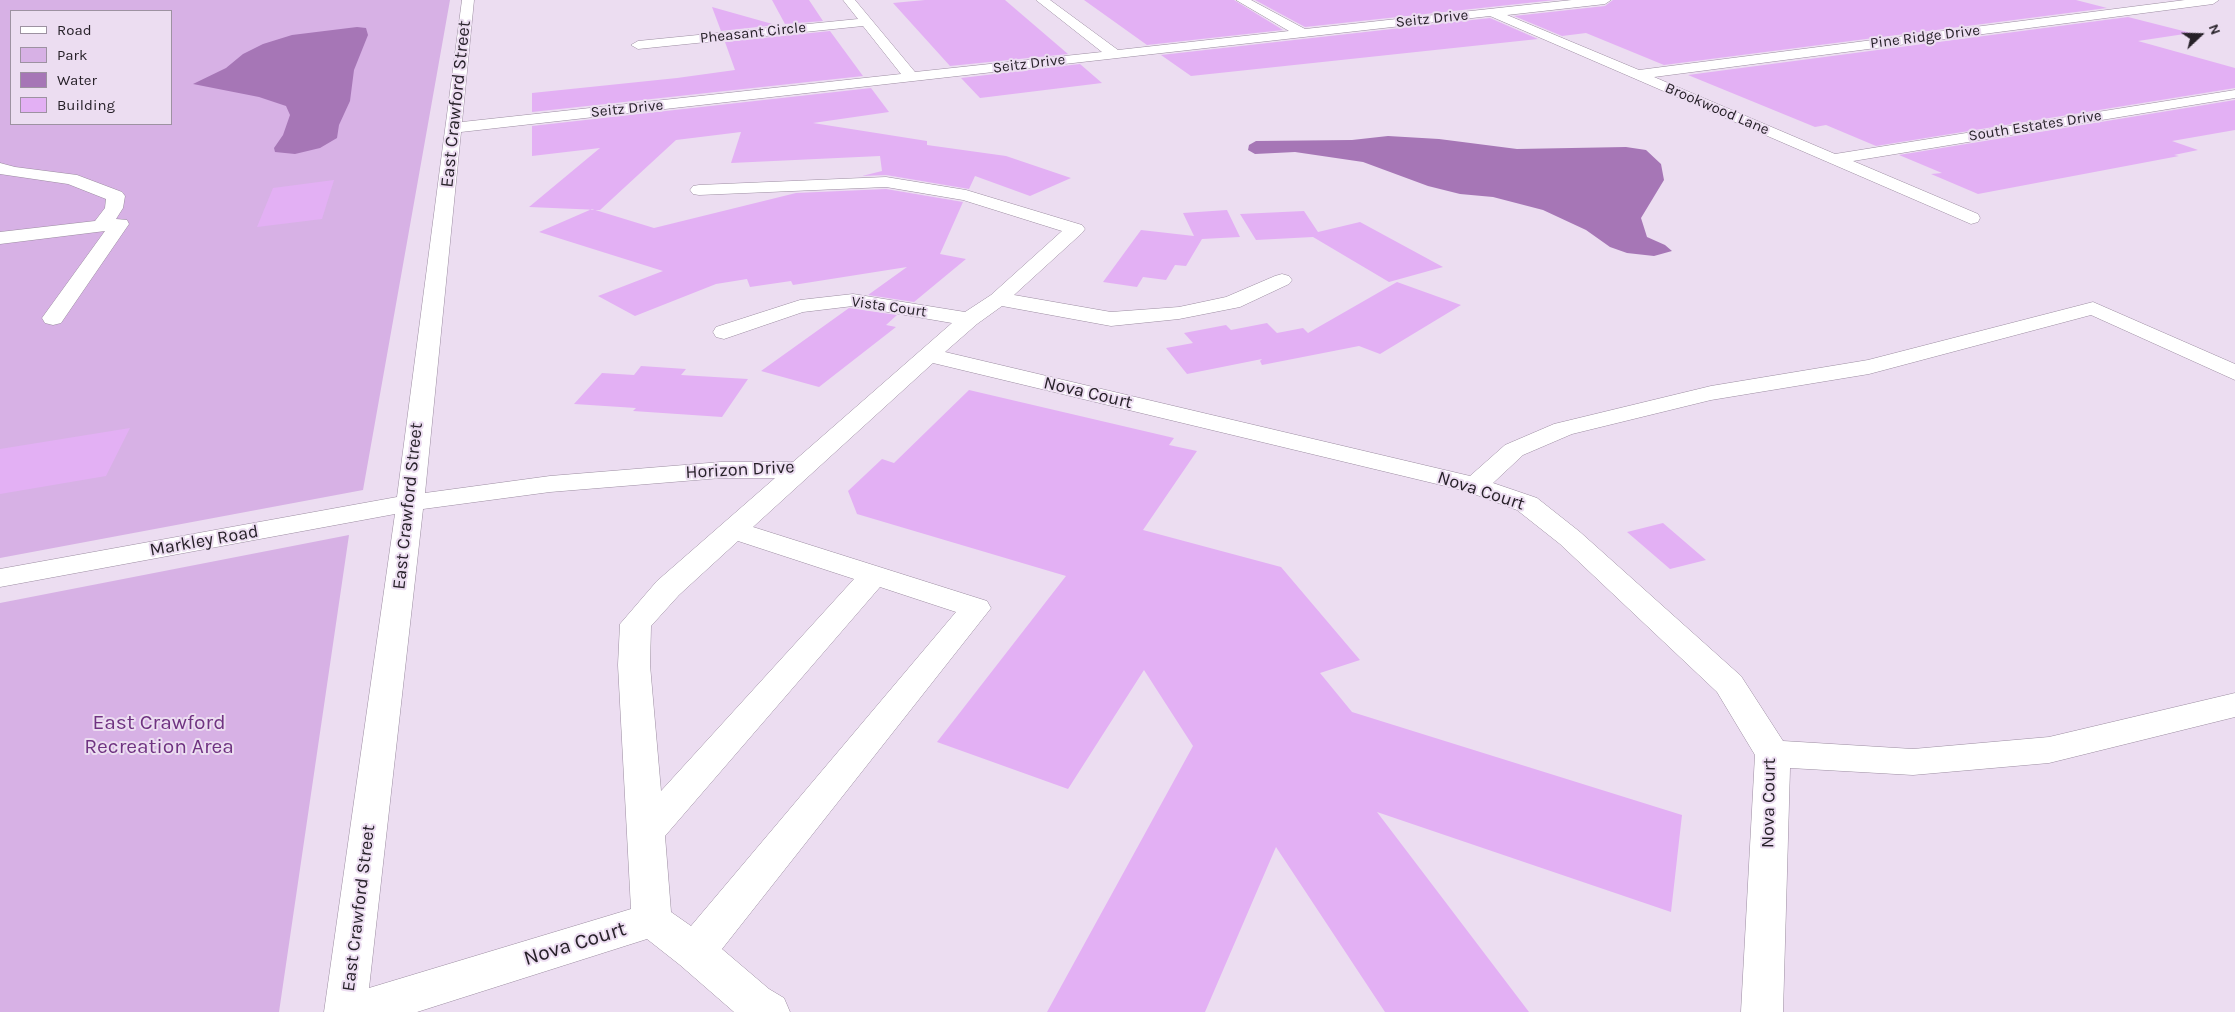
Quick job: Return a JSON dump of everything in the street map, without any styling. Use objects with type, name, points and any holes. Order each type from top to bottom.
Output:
[{"type":"street","name":"East Crawford Street","points":[[346,1012],[392,648],[468,0]]},
{"type":"street","points":[[849,0],[912,77]]},
{"type":"street","points":[[1042,0],[1114,54]]},
{"type":"street","points":[[1242,0],[1302,33]]},
{"type":"street","name":"Brookwood Lane","points":[[1462,0],[1971,218]]},
{"type":"street","name":"Seitz Drive","points":[[454,128],[1605,0]]},
{"type":"street","name":"Pine Ridge Drive","points":[[1637,75],[2213,0]]},
{"type":"street","name":"Pheasant Circle","points":[[638,45],[868,22]]},
{"type":"street","name":"South Estates Drive","points":[[1834,159],[2235,94]]},
{"type":"street","points":[[4,173],[71,179],[116,196],[114,208],[100,227]]},
{"type":"street","name":"Horizon Drive","points":[[408,503],[559,483],[721,470],[800,470],[969,319],[998,299],[1075,229],[966,195],[886,182],[699,190]]},
{"type":"street","points":[[0,238],[120,224],[53,318]]},
{"type":"street","points":[[998,299],[1111,319],[1179,313],[1232,302],[1282,280]]},
{"type":"street","name":"Vista Court","points":[[724,332],[800,306],[853,300],[969,319]]},
{"type":"street","points":[[1475,485],[1514,450],[1564,429],[1711,393],[1869,367],[2092,308],[2235,373]]},
{"type":"street","name":"Nova Court","points":[[928,356],[1475,485],[1527,504],[1584,550],[1730,684],[1773,754],[1762,1012]]},
{"type":"street","points":[[769,1012],[754,1003],[695,952],[652,920],[634,665],[636,624],[668,588],[800,470]]},
{"type":"street","name":"Markley Road","points":[[0,578],[408,503]]},
{"type":"street","points":[[695,952],[976,608],[733,530]]},
{"type":"street","points":[[646,832],[874,575]]},
{"type":"street","points":[[1773,754],[1913,762],[2049,750],[2235,705]]},
{"type":"street","name":"Nova Court","points":[[355,1012],[652,920]]},
{"type":"green space","points":[[0,0],[450,0],[363,490],[0,558]]},
{"type":"green space","name":"East Crawford Recreation Area","points":[[349,535],[279,1012],[0,1012],[0,603]]},
{"type":"water","points":[[357,27],[366,28],[368,35],[354,70],[350,101],[339,125],[337,138],[320,148],[295,154],[275,152],[274,148],[283,135],[290,115],[286,106],[259,97],[193,84],[226,68],[243,54],[263,44],[292,35]]},
{"type":"water","points":[[1388,136],[1439,139],[1517,149],[1626,147],[1646,150],[1661,164],[1664,180],[1641,218],[1647,237],[1665,245],[1672,251],[1654,256],[1627,253],[1610,247],[1586,230],[1543,210],[1493,197],[1460,194],[1428,186],[1363,162],[1295,152],[1255,154],[1248,150],[1249,145],[1256,141],[1352,140]]},
{"type":"building","points":[[772,0],[809,0],[823,21],[785,24]]},
{"type":"building","points":[[925,0],[1005,0],[1068,54],[950,66],[893,3]]},
{"type":"building","points":[[1084,0],[1234,0],[1283,30],[1147,45]]},
{"type":"building","points":[[1255,0],[1555,0],[1305,27]]},
{"type":"building","points":[[1613,0],[2076,0],[2107,8],[1664,65],[1586,33],[1562,36],[1514,16],[1605,6]]},
{"type":"building","points":[[712,7],[776,25],[721,31]]},
{"type":"building","points":[[2128,17],[2191,33],[2138,41],[2235,68],[2235,88],[1876,146],[1826,125],[1815,127],[1688,75]]},
{"type":"building","points":[[1490,18],[1538,39],[1191,76],[1161,55]]},
{"type":"building","points":[[830,31],[863,76],[532,112],[532,93],[735,70],[725,42]]},
{"type":"building","points":[[1080,64],[1102,83],[980,98],[961,78]]},
{"type":"building","points":[[871,88],[889,112],[813,123],[927,141],[927,145],[1006,156],[1071,178],[1030,196],[975,176],[969,189],[886,175],[862,176],[882,171],[880,156],[731,163],[741,132],[676,140],[600,210],[529,207],[600,148],[532,156],[532,126]]},
{"type":"building","points":[[2235,100],[2235,130],[2172,141],[2198,150],[2174,155],[2179,156],[1978,194],[1931,174],[1942,173],[1899,155]]},
{"type":"building","points":[[334,180],[322,219],[257,227],[273,188]]},
{"type":"building","points":[[886,189],[963,202],[940,254],[966,259],[914,302],[868,295],[907,267],[793,285],[791,281],[750,287],[747,279],[716,284],[635,316],[598,296],[663,271],[539,232],[592,209],[654,228],[796,193]]},
{"type":"building","points":[[1227,210],[1240,237],[1202,239],[1186,266],[1175,265],[1166,280],[1143,277],[1137,287],[1103,282],[1141,230],[1194,236],[1183,213]]},
{"type":"building","points":[[1304,211],[1318,232],[1360,222],[1443,267],[1389,282],[1313,237],[1256,240],[1240,214]]},
{"type":"building","points":[[1397,282],[1461,305],[1380,354],[1359,346],[1262,365],[1260,361],[1262,359],[1187,374],[1166,348],[1193,343],[1184,333],[1226,325],[1231,330],[1267,323],[1277,333],[1303,328],[1308,333]]},
{"type":"building","points":[[849,308],[897,315],[886,325],[896,327],[819,387],[761,371]]},
{"type":"building","points":[[641,366],[686,369],[681,375],[748,379],[722,417],[633,411],[636,408],[574,404],[602,373],[634,375]]},
{"type":"building","points":[[969,390],[1174,438],[1169,445],[1197,451],[1143,530],[1281,567],[1360,660],[1320,673],[1352,712],[1682,815],[1671,912],[1377,812],[1529,1012],[1385,1012],[1276,847],[1205,1012],[1047,1012],[1193,746],[1144,670],[1068,789],[937,742],[1066,576],[857,514],[848,491],[882,459],[894,463]]},
{"type":"building","points":[[130,428],[106,476],[0,494],[0,449]]},
{"type":"building","points":[[1663,523],[1706,560],[1670,569],[1627,532]]}]
